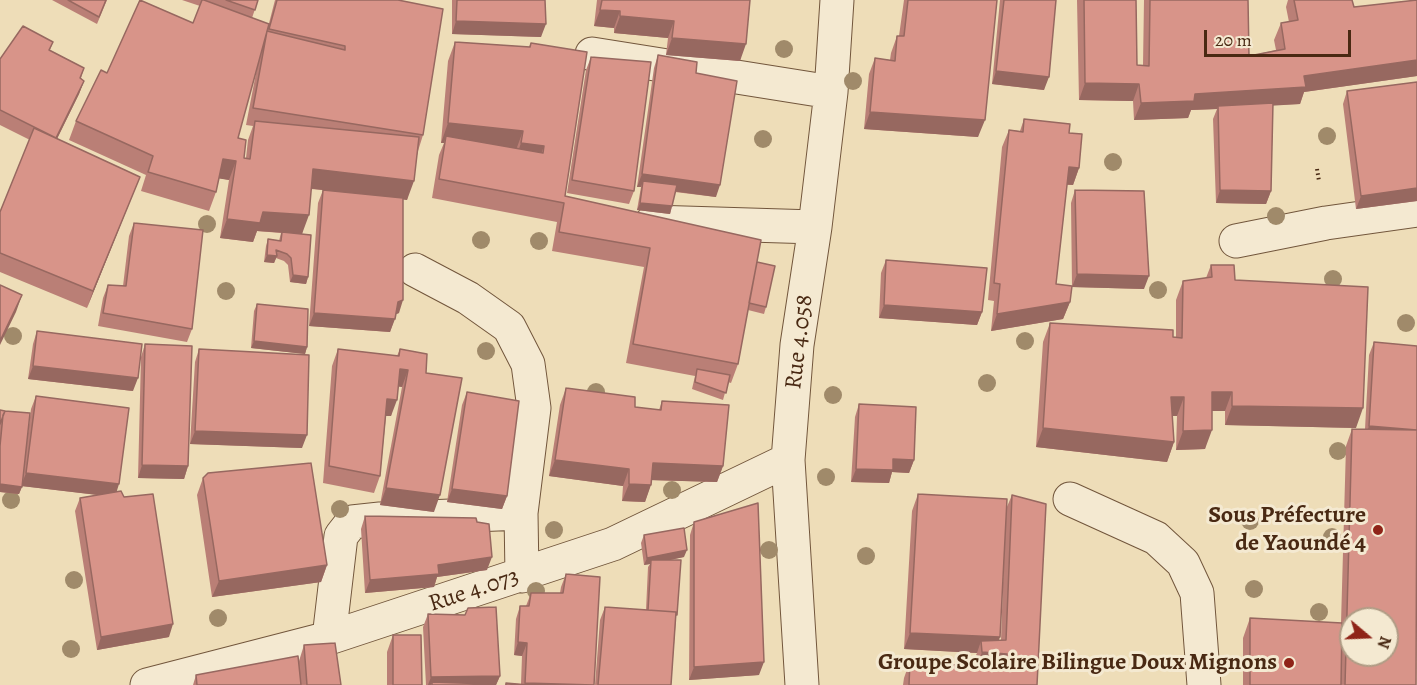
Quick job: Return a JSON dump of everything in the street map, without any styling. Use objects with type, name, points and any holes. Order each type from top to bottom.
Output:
[{"type":"street","name":"Rue 4.058","points":[[802,685],[788,460],[797,345],[815,227],[831,92],[837,0]]},
{"type":"street","points":[[592,54],[831,92]]},
{"type":"street","points":[[1236,241],[1326,223],[1417,210]]},
{"type":"street","points":[[652,222],[815,227]]},
{"type":"street","points":[[415,270],[468,298],[509,327],[528,364],[534,408],[521,513],[522,576]]},
{"type":"street","name":"Rue 4.073","points":[[147,685],[329,638],[522,576],[613,544],[788,460]]},
{"type":"street","points":[[1070,499],[1156,538],[1183,563],[1197,593],[1204,685]]},
{"type":"street","points":[[329,638],[341,536],[352,522],[521,513]]},
{"type":"building","points":[[68,0],[106,0],[99,17]]},
{"type":"building","points":[[140,0],[193,23],[202,0],[204,0],[269,24],[238,138],[246,140],[244,158],[250,159],[255,121],[419,137],[414,181],[313,169],[309,215],[263,212],[260,223],[227,219],[236,161],[223,159],[216,192],[148,172],[153,156],[76,121],[101,70],[107,73]]},
{"type":"building","points":[[226,0],[258,0],[255,10]]},
{"type":"building","points":[[277,0],[398,0],[443,9],[423,135],[253,108],[267,31],[345,50],[345,46],[269,29]]},
{"type":"building","points":[[457,0],[545,0],[546,24],[456,21]]},
{"type":"building","points":[[602,0],[750,0],[746,44],[672,38],[674,21],[620,16],[620,11],[600,10]]},
{"type":"building","points":[[908,0],[997,0],[985,120],[870,112],[875,58],[895,61],[897,36],[904,36]]},
{"type":"building","points":[[1004,0],[1056,0],[1049,77],[996,71]]},
{"type":"building","points":[[1084,0],[1136,0],[1137,65],[1149,66],[1150,0],[1248,0],[1249,56],[1285,49],[1281,23],[1298,20],[1294,0],[1352,0],[1354,7],[1417,0],[1417,60],[1304,76],[1306,87],[1195,94],[1194,101],[1141,103],[1139,84],[1085,83]]},
{"type":"building","points":[[23,26],[53,42],[49,50],[84,68],[80,78],[84,81],[56,138],[0,110],[0,59]]},
{"type":"building","points":[[455,42],[530,47],[531,43],[587,52],[565,196],[761,240],[738,364],[633,344],[650,248],[559,232],[564,203],[439,179],[446,136],[543,153],[544,146],[521,143],[523,131],[448,123]]},
{"type":"building","points":[[658,55],[697,62],[696,73],[737,81],[720,185],[642,174]]},
{"type":"building","points":[[591,57],[651,62],[634,191],[572,180]]},
{"type":"building","points":[[1417,82],[1417,188],[1361,196],[1347,91]]},
{"type":"building","points":[[1273,103],[1271,191],[1220,190],[1218,106]]},
{"type":"building","points":[[1024,119],[1070,124],[1069,133],[1082,134],[1079,168],[1069,167],[1056,284],[1072,286],[1070,302],[997,314],[1000,284],[994,283],[1009,130],[1023,132]]},
{"type":"building","points":[[34,128],[140,177],[93,291],[0,253],[0,212]]},
{"type":"building","points":[[643,181],[677,185],[672,206],[640,203]]},
{"type":"building","points":[[323,190],[403,198],[403,300],[398,302],[395,319],[314,313]]},
{"type":"building","points":[[1075,190],[1144,191],[1149,276],[1077,274]]},
{"type":"building","points":[[134,223],[203,230],[192,329],[103,313],[108,285],[126,286]]},
{"type":"building","points":[[282,232],[311,235],[308,277],[293,275],[291,258],[287,254],[276,250],[277,256],[267,255],[268,239],[281,241]]},
{"type":"building","points":[[886,260],[987,268],[982,312],[884,305]]},
{"type":"building","points":[[757,262],[775,266],[766,307],[749,303]]},
{"type":"building","points":[[1211,265],[1234,265],[1235,280],[1368,287],[1363,408],[1232,406],[1232,392],[1212,392],[1212,430],[1183,431],[1184,397],[1171,397],[1174,442],[1043,428],[1050,323],[1173,330],[1173,337],[1182,338],[1183,281],[1212,277]]},
{"type":"building","points":[[0,285],[22,295],[0,341]]},
{"type":"building","points":[[257,304],[308,309],[307,347],[254,341]]},
{"type":"building","points":[[37,331],[142,344],[138,378],[33,366]]},
{"type":"building","points":[[1374,342],[1417,346],[1417,430],[1369,426]]},
{"type":"building","points":[[145,344],[192,346],[188,466],[142,465]]},
{"type":"building","points":[[199,349],[309,355],[307,435],[195,431]]},
{"type":"building","points":[[338,349],[399,356],[400,349],[427,354],[426,373],[462,378],[440,495],[386,488],[408,370],[400,369],[397,400],[387,399],[380,476],[329,466]]},
{"type":"building","points":[[697,369],[730,375],[726,393],[695,382]]},
{"type":"building","points":[[566,388],[635,397],[635,407],[661,410],[662,401],[729,405],[723,466],[653,463],[651,485],[629,484],[629,469],[555,460]]},
{"type":"building","points":[[467,392],[519,401],[507,496],[452,489]]},
{"type":"building","points":[[36,396],[129,408],[119,484],[26,473]]},
{"type":"building","points":[[859,404],[916,407],[914,460],[893,459],[893,470],[856,469]]},
{"type":"building","points":[[0,410],[5,411],[0,424]]},
{"type":"building","points":[[5,411],[30,413],[22,487],[0,484],[0,446]]},
{"type":"building","name":"Sous Préfecture de Yaoundé 4","points":[[1352,429],[1417,430],[1416,685],[1345,685],[1345,667],[1399,667],[1399,607],[1347,607]]},
{"type":"building","points":[[311,463],[327,565],[219,581],[203,478],[208,473]]},
{"type":"building","points":[[121,491],[124,497],[153,494],[173,624],[101,637],[80,498]]},
{"type":"building","points":[[918,494],[1007,499],[1000,637],[910,633]]},
{"type":"building","points":[[1012,495],[1046,504],[1037,685],[909,685],[910,661],[1005,669],[1007,654],[982,652],[981,641],[1006,640]]},
{"type":"building","points":[[758,503],[764,662],[694,667],[694,522]]},
{"type":"building","points":[[365,516],[476,518],[477,522],[489,524],[492,557],[438,565],[439,574],[370,580]]},
{"type":"building","points":[[684,528],[687,550],[647,558],[644,535]]},
{"type":"building","points":[[651,560],[681,560],[677,615],[676,612],[648,610]]},
{"type":"building","points":[[566,574],[600,577],[594,685],[525,683],[527,643],[518,642],[520,606],[529,606],[531,593],[563,593]]},
{"type":"building","points":[[496,607],[500,676],[431,677],[428,614],[465,615],[468,608]]},
{"type":"building","points":[[605,607],[676,612],[671,685],[598,685]]},
{"type":"building","name":"Groupe Scolaire Bilingue Doux Mignons","points":[[1250,618],[1339,623],[1341,685],[1250,685]]},
{"type":"building","points":[[393,635],[421,635],[422,685],[393,685]]},
{"type":"building","points":[[335,643],[341,685],[307,685],[304,645]]},
{"type":"building","points":[[298,656],[301,685],[197,685],[196,675]]},
{"type":"building","points":[[432,682],[488,684],[488,685],[432,685]]},
{"type":"place","name":"Sous Préfecture de Yaoundé 4","points":[[1378,530]]},
{"type":"place","name":"Groupe Scolaire Bilingue Doux Mignons","points":[[1289,663]]}]
